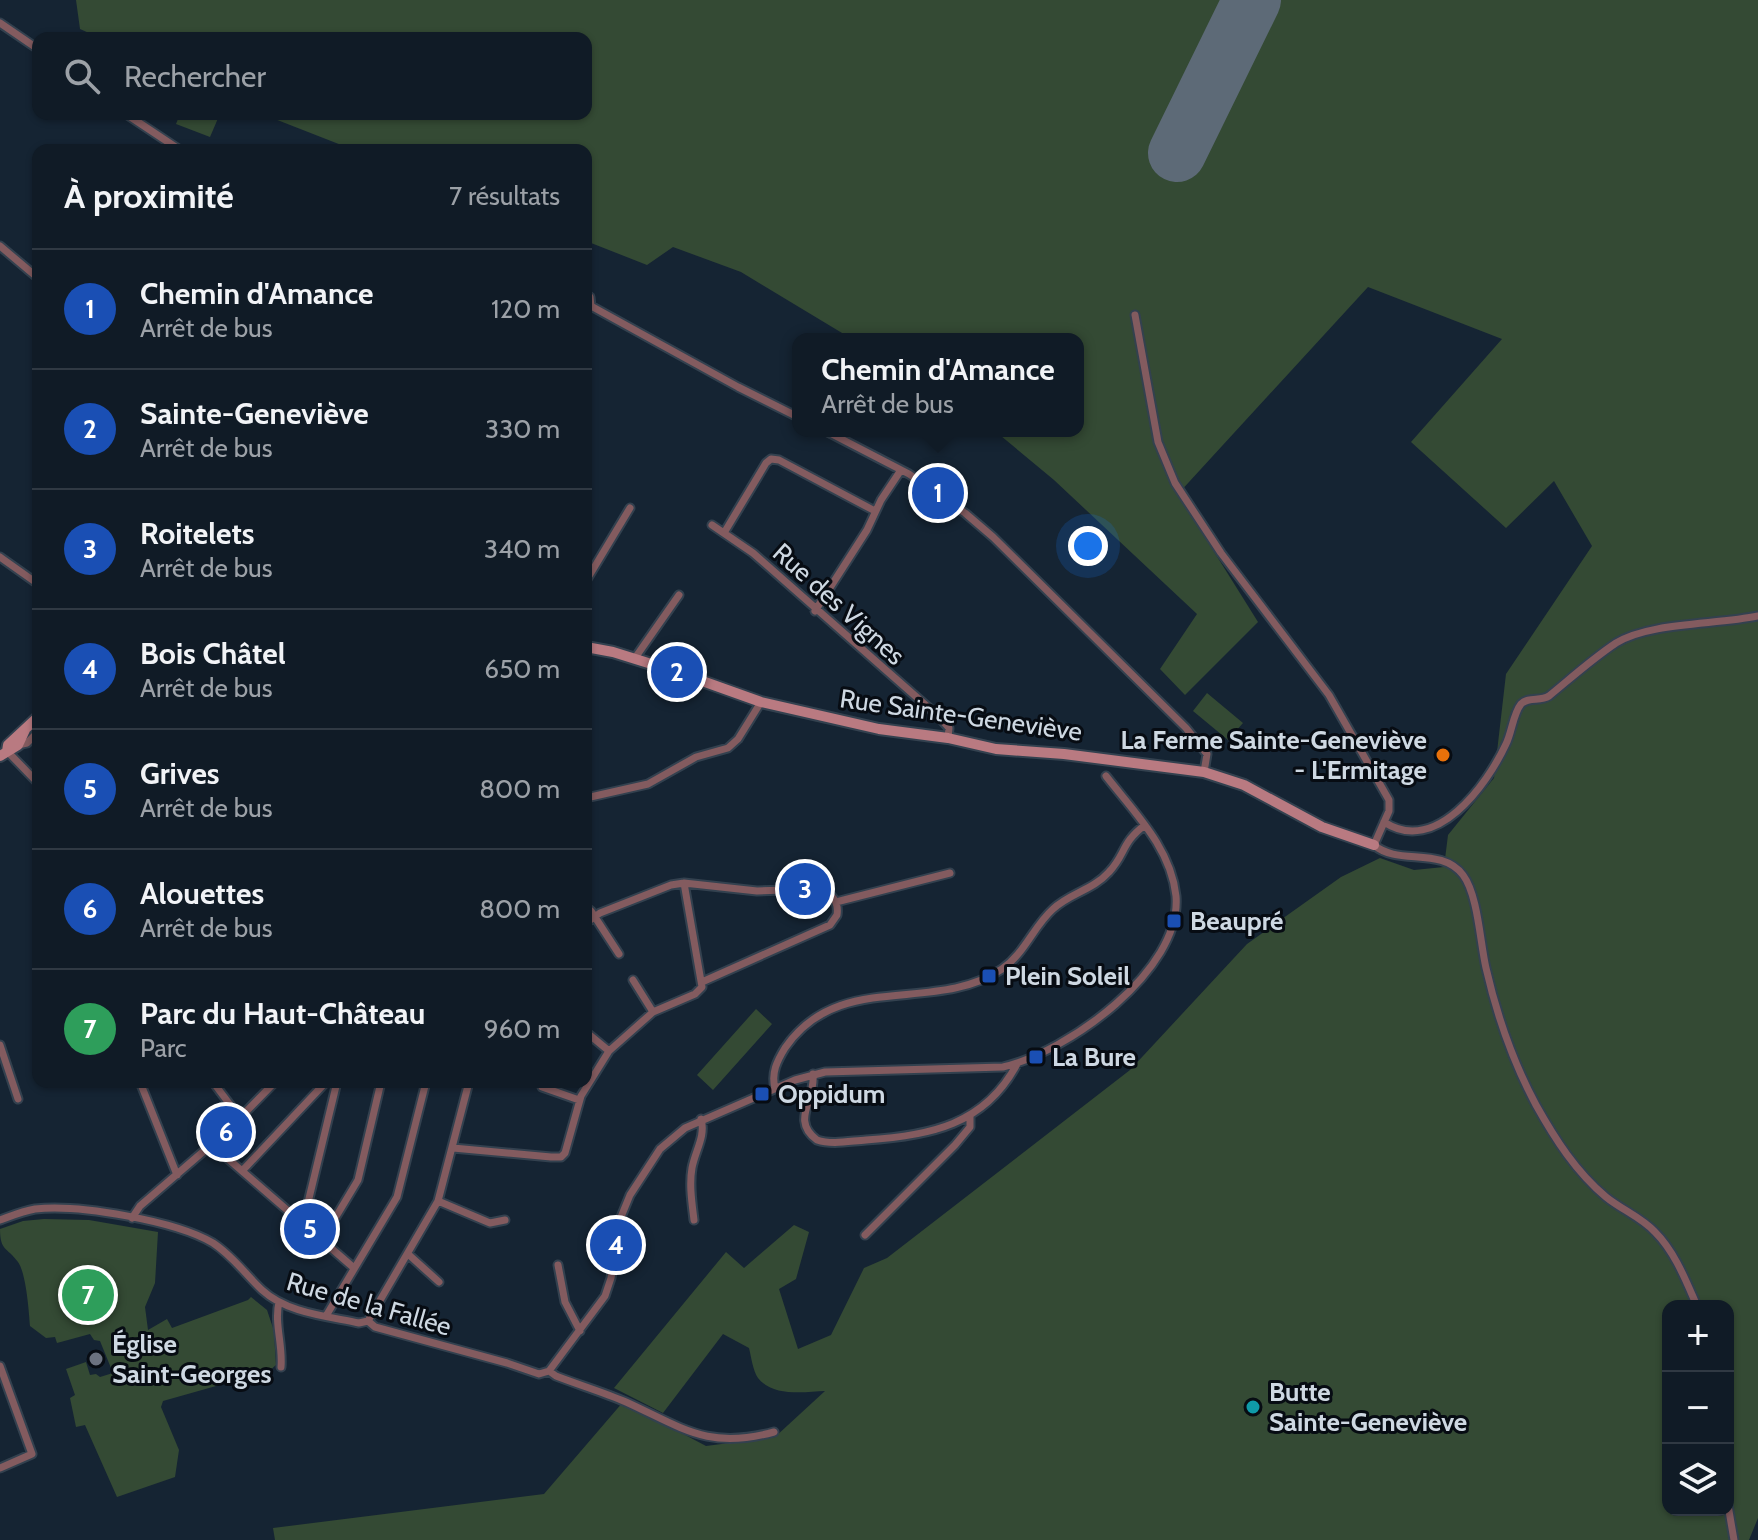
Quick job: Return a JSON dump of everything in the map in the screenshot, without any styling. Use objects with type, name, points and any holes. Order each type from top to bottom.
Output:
[{"type":"street","points":[[0,23],[32,45]]},
{"type":"street","points":[[135,120],[171,144]]},
{"type":"street","points":[[0,246],[32,273]]},
{"type":"street","points":[[592,310],[792,414]]},
{"type":"street","points":[[1135,315],[1155,433],[1175,483],[1214,545],[1337,707],[1389,800],[1390,808],[1374,845],[1382,852],[1445,861],[1464,877],[1471,893],[1486,969],[1503,1029],[1512,1056],[1537,1106],[1579,1170],[1610,1200],[1646,1223],[1665,1244],[1694,1300]]},
{"type":"street","points":[[838,437],[938,493],[993,537],[1186,728],[1207,754],[1204,772]]},
{"type":"street","points":[[724,533],[771,459],[779,460],[875,511]]},
{"type":"street","points":[[815,611],[901,470]]},
{"type":"street","points":[[592,571],[630,508]]},
{"type":"street","name":"Rue des Vignes","points":[[712,525],[753,553],[815,611],[938,716],[944,737]]},
{"type":"street","points":[[0,557],[32,580]]},
{"type":"street","points":[[635,658],[679,595]]},
{"type":"street","points":[[1384,822],[1397,830],[1408,831],[1428,828],[1447,820],[1480,785],[1506,745],[1521,705],[1530,699],[1546,698],[1616,644],[1651,629],[1727,623],[1758,616]]},
{"type":"street","name":"Rue Sainte-Geneviève","points":[[592,644],[603,645],[613,652],[761,702],[879,729],[944,737],[996,749],[1064,754],[1204,772],[1244,785],[1322,827],[1374,845]]},
{"type":"street","points":[[592,797],[648,784],[696,757],[728,748],[738,739],[761,702]]},
{"type":"street","points":[[4,754],[8,745],[32,723]]},
{"type":"street","points":[[18,745],[25,730]]},
{"type":"street","points":[[4,754],[32,738]]},
{"type":"street","points":[[4,754],[32,778]]},
{"type":"street","points":[[549,1371],[608,1290],[625,1203],[642,1173],[667,1142],[701,1119],[813,1074],[1017,1064],[1054,1049],[1092,1024],[1127,993],[1161,953],[1174,921],[1176,896],[1162,851],[1106,776]]},
{"type":"street","points":[[775,1088],[774,1070],[790,1042],[802,1029],[828,1011],[854,1000],[950,989],[983,979],[1003,968],[1028,944],[1054,907],[1103,879],[1114,867],[1129,837],[1145,825]]},
{"type":"street","points":[[836,902],[950,873]]},
{"type":"street","points":[[592,1079],[609,1051],[653,1012],[698,992],[702,987],[684,883]]},
{"type":"street","points":[[594,916],[671,885],[684,883],[757,891],[819,889],[826,891],[836,902],[837,915],[830,925],[702,982]]},
{"type":"street","points":[[592,914],[619,954]]},
{"type":"street","points":[[633,980],[653,1012]]},
{"type":"street","points":[[592,1037],[609,1051]]},
{"type":"street","points":[[0,1045],[18,1099]]},
{"type":"street","points":[[813,1074],[814,1089],[804,1110],[803,1120],[809,1133],[822,1142],[913,1137],[931,1132],[981,1109],[1004,1085],[1017,1064]]},
{"type":"street","points":[[142,1088],[177,1175]]},
{"type":"street","points":[[218,1088],[240,1118]]},
{"type":"street","points":[[132,1218],[140,1206],[240,1118],[269,1088]]},
{"type":"street","points":[[243,1170],[320,1088]]},
{"type":"street","points":[[300,1220],[305,1215],[336,1088]]},
{"type":"street","points":[[322,1240],[358,1180],[380,1088]]},
{"type":"street","points":[[326,1316],[397,1197],[425,1088]]},
{"type":"street","points":[[368,1321],[438,1201],[468,1088]]},
{"type":"street","points":[[545,1088],[579,1100]]},
{"type":"street","points":[[453,1148],[561,1157],[566,1151],[579,1100],[586,1088]]},
{"type":"street","points":[[865,1235],[955,1145],[970,1127],[970,1116]]},
{"type":"street","points":[[694,1220],[691,1178],[703,1131],[701,1119]]},
{"type":"street","points":[[211,1144],[354,1268]]},
{"type":"street","points":[[438,1201],[490,1223],[505,1220]]},
{"type":"street","name":"Rue de la Fallée","points":[[0,1220],[37,1209],[94,1211],[178,1228],[216,1245],[264,1292],[279,1302],[326,1316],[359,1323],[368,1321],[375,1327],[539,1374],[549,1371],[624,1401],[690,1433],[725,1439],[756,1437],[774,1432]]},
{"type":"street","points":[[408,1254],[439,1282]]},
{"type":"street","points":[[558,1265],[565,1302],[580,1331]]},
{"type":"street","points":[[279,1302],[276,1318],[282,1349],[281,1367]]},
{"type":"street","points":[[0,1468],[32,1454],[1,1371]]},
{"type":"street","points":[[1730,1516],[1734,1540]]},
{"type":"green space","points":[[76,0],[1758,0],[1758,1518],[1749,1540],[275,1540],[273,1528],[544,1494],[623,1402],[706,1446],[775,1437],[825,1391],[780,1391],[764,1384],[753,1368],[749,1348],[723,1334],[663,1413],[614,1388],[726,1252],[744,1268],[794,1225],[809,1232],[796,1279],[779,1289],[798,1349],[831,1335],[864,1268],[887,1258],[1130,1070],[1247,944],[1341,877],[1380,858],[1414,870],[1444,867],[1448,835],[1494,778],[1506,674],[1592,546],[1554,481],[1506,528],[1411,442],[1502,339],[1368,287],[1178,494],[1258,622],[1185,695],[1160,669],[1197,614],[1054,480],[1002,437],[1084,437],[1084,333],[842,333],[741,272],[673,247],[647,265],[592,243],[592,144],[339,144],[277,120],[592,120],[592,32],[87,32],[80,29]]},
{"type":"green space","points":[[178,120],[217,120],[210,137],[176,124]]},
{"type":"green space","points":[[1207,693],[1243,723],[1228,740],[1193,711]]},
{"type":"green space","points":[[756,1009],[772,1024],[713,1090],[697,1075]]},
{"type":"green space","points":[[89,1220],[158,1232],[155,1283],[145,1307],[148,1330],[167,1319],[172,1328],[251,1297],[267,1310],[274,1331],[276,1365],[269,1371],[163,1401],[161,1407],[179,1450],[175,1477],[117,1497],[85,1425],[76,1427],[70,1398],[75,1395],[66,1369],[86,1362],[90,1375],[100,1377],[113,1373],[100,1341],[94,1340],[90,1334],[57,1343],[55,1337],[46,1338],[30,1326],[21,1267],[3,1245],[0,1236],[0,1229],[23,1221]]},
{"type":"runway","points":[[1177,153],[1252,0]]},
{"type":"place","name":"Chemin d'Amance","points":[[938,493]]},
{"type":"place","name":"Sainte-Geneviève","points":[[677,672]]},
{"type":"place","name":"La Ferme Sainte-Geneviève - L'Ermitage","points":[[1443,755]]},
{"type":"place","name":"Roitelets","points":[[805,889]]},
{"type":"place","name":"Beaupré","points":[[1174,921]]},
{"type":"place","name":"Plein Soleil","points":[[989,976]]},
{"type":"place","name":"La Bure","points":[[1036,1057]]},
{"type":"place","name":"Oppidum","points":[[762,1094]]},
{"type":"place","name":"Alouettes","points":[[226,1132]]},
{"type":"place","name":"Grives","points":[[310,1229]]},
{"type":"place","name":"Bois Châtel","points":[[616,1245]]},
{"type":"place","name":"Parc du Haut-Château","points":[[88,1295]]},
{"type":"place","name":"Église Saint-Georges","points":[[96,1359]]},
{"type":"place","name":"Butte Sainte-Geneviève","points":[[1253,1407]]}]
